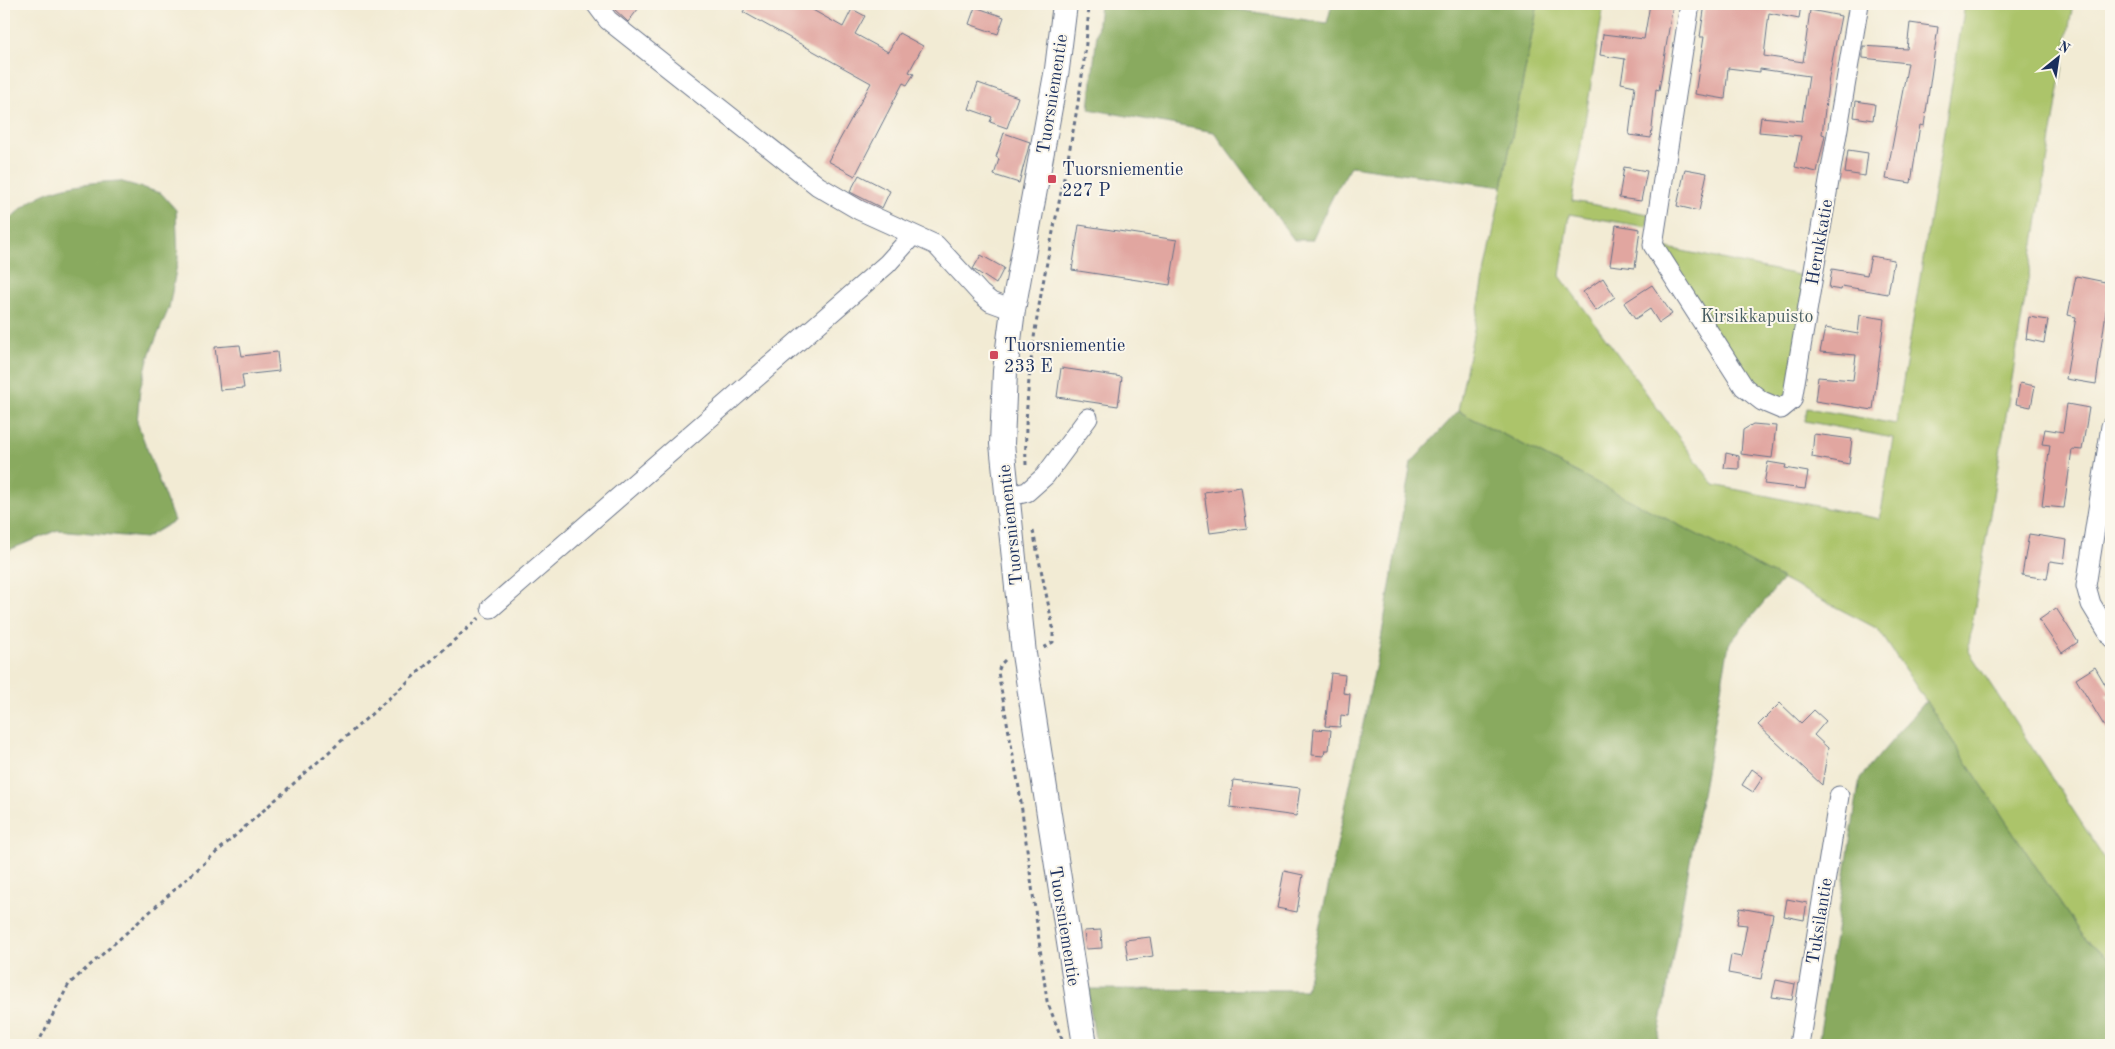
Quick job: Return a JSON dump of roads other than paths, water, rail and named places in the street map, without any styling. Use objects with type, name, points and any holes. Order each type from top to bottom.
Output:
[{"type":"main road","name":"Tuorsniementie","points":[[1065,4],[1054,89],[1013,310],[1003,400],[1002,444],[1017,494],[1024,654],[1085,1045]]},
{"type":"street","points":[[596,4],[608,20],[818,186],[858,210],[936,245],[969,283],[991,302],[1013,310]]},
{"type":"street","name":"Herukkatie","points":[[1690,4],[1653,245],[1744,387],[1762,401],[1781,409],[1792,400],[1859,4]]},
{"type":"street","points":[[491,608],[887,264],[913,235]]},
{"type":"street","points":[[1017,494],[1046,476],[1088,418]]},
{"type":"street","points":[[2111,426],[2086,586],[2091,604],[2111,637]]},
{"type":"street","name":"Tuksilantie","points":[[1799,1045],[1839,796]]},
{"type":"place","name":"Tuorsniementie 227 P","points":[[1052,179]]},
{"type":"place","name":"Tuorsniementie 233 E","points":[[994,355]]},
{"type":"park label","name":"Kirsikkapuisto","points":[[1757,316]]}]
